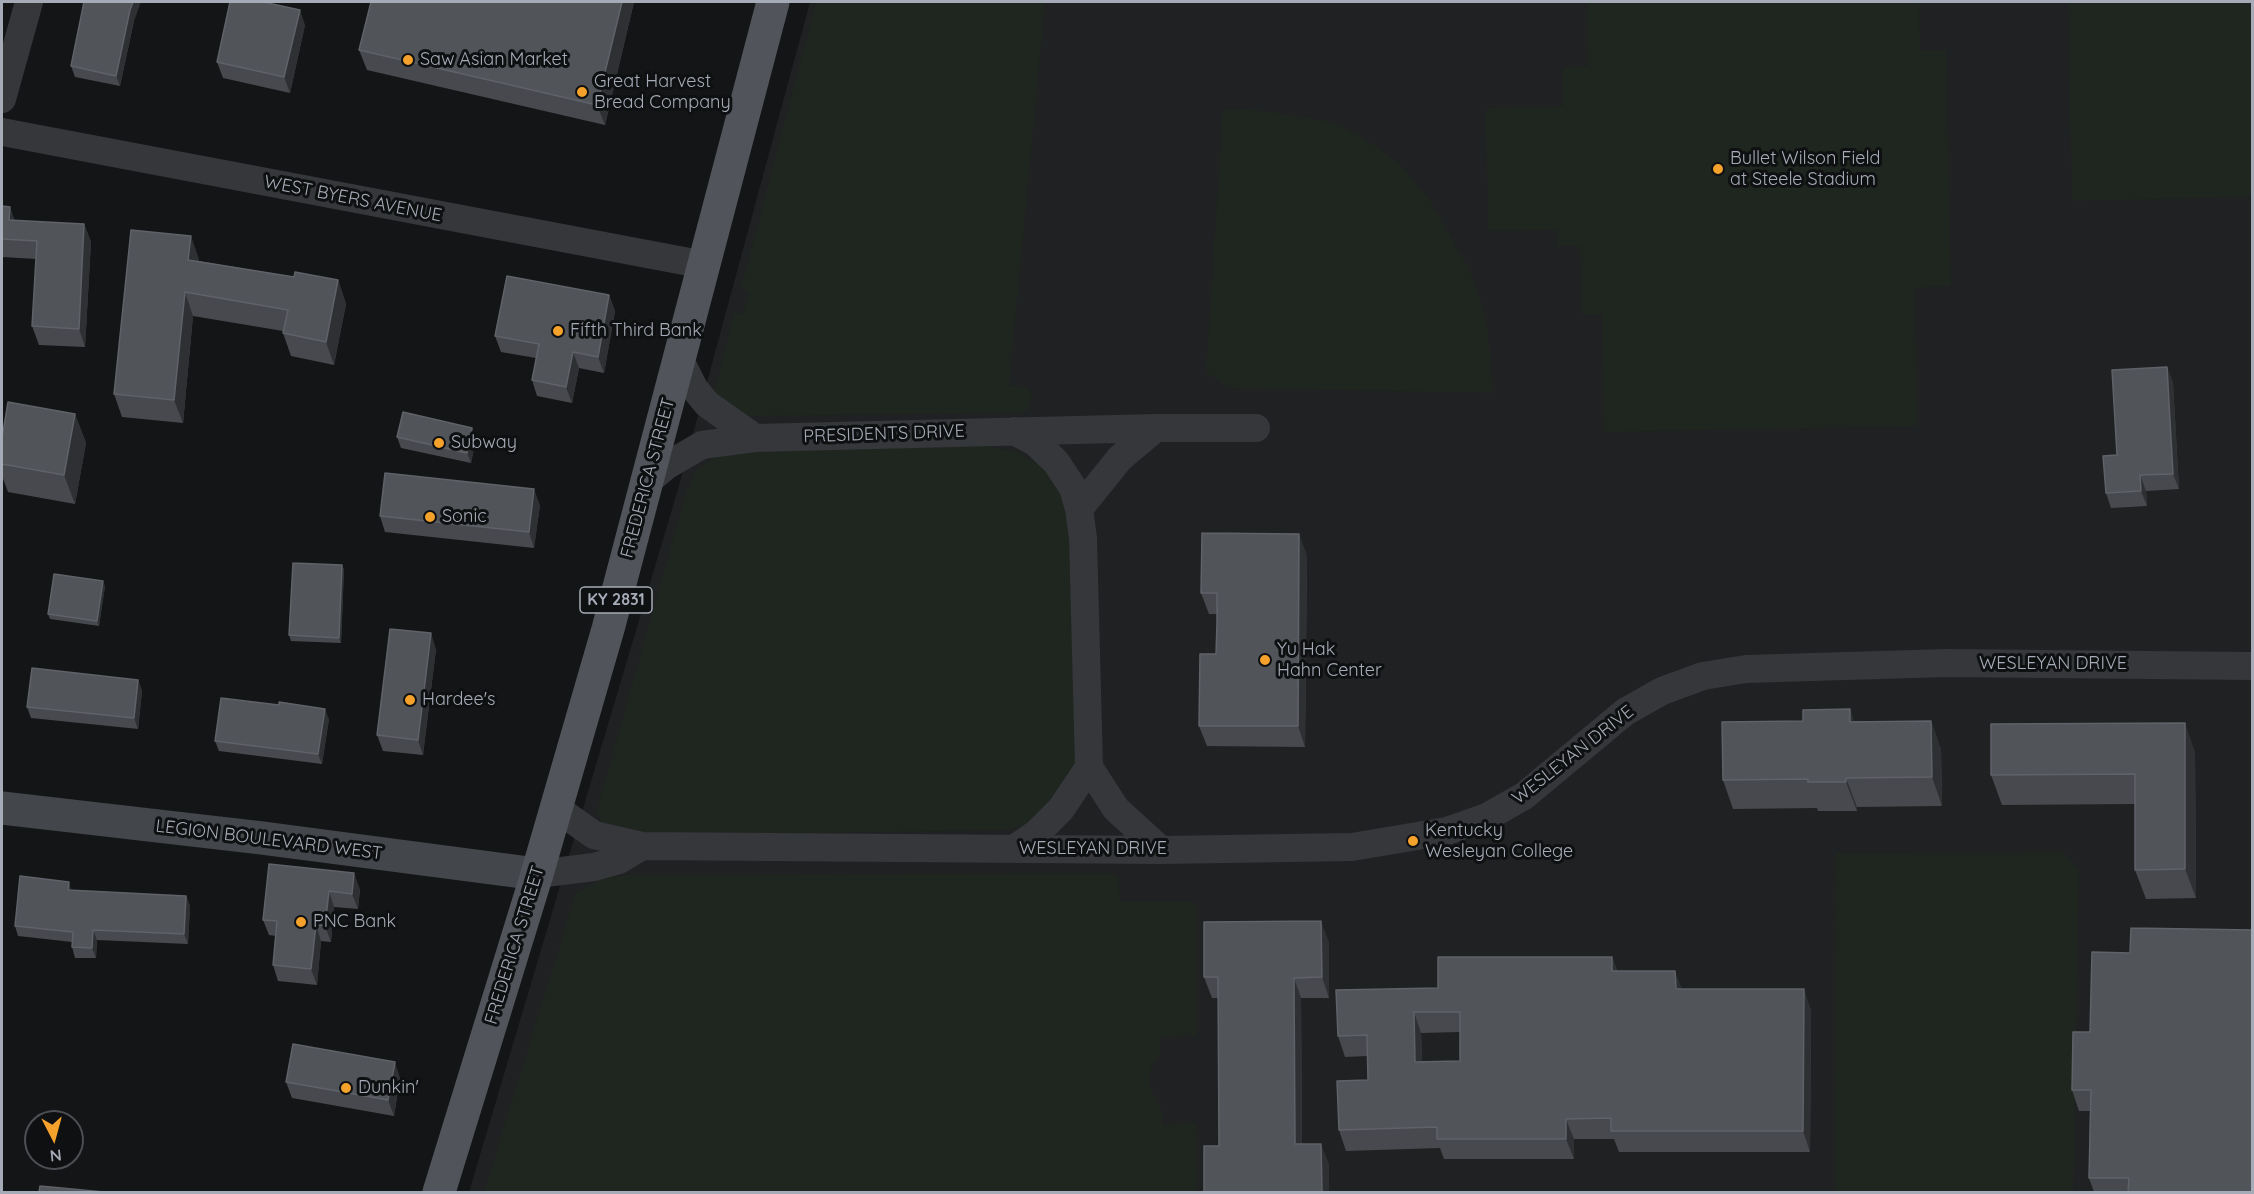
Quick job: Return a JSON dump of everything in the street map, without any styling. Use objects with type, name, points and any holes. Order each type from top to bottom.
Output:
[{"type":"main road","name":"FREDERICA STREET","points":[[439,1192],[556,808],[680,360],[773,2]]},
{"type":"street","points":[[2,99],[29,2]]},
{"type":"street","name":"WEST BYERS AVENUE","points":[[2,132],[705,266]]},
{"type":"street","points":[[680,360],[694,388],[707,404],[755,438]]},
{"type":"street","points":[[1079,509],[1120,458],[1156,428]]},
{"type":"street","name":"PRESIDENTS DRIVE","points":[[647,482],[682,455],[702,445],[755,438],[1014,430],[1256,428]]},
{"type":"street","points":[[1014,430],[1035,442],[1056,462],[1072,488],[1079,509],[1083,538],[1089,766],[1116,809],[1161,850]]},
{"type":"street","name":"WESLEYAN DRIVE","points":[[556,808],[594,835],[642,846],[1161,850],[1352,847],[1447,831],[1486,817],[1524,796],[1625,712],[1662,690],[1702,676],[1746,669],[1947,663],[2253,666]]},
{"type":"street","points":[[1014,849],[1037,833],[1061,809],[1089,766]]},
{"type":"street","name":"LEGION BOULEVARD WEST","points":[[2,808],[250,836],[537,874]]},
{"type":"street","points":[[537,874],[594,867],[619,860],[642,846]]},
{"type":"shaded area","name":"Kentucky Wesleyan College","points":[[810,2],[2252,2],[2252,1192],[469,1192],[678,489]]},
{"type":"shaded area","points":[[816,2],[1045,2],[1009,385],[1025,387],[1032,392],[1029,408],[1023,413],[746,416],[714,393],[734,312],[743,314],[749,292],[741,289]]},
{"type":"shaded area","name":"Bullet Wilson Field at Steele Stadium","points":[[1587,2],[1919,2],[1920,50],[1946,50],[1951,286],[1915,288],[1917,426],[1604,432],[1602,314],[1581,314],[1580,246],[1558,246],[1557,230],[1488,231],[1486,108],[1563,106],[1562,67],[1588,66]]},
{"type":"shaded area","points":[[2068,2],[2252,2],[2252,197],[2072,201]]},
{"type":"shaded area","points":[[1223,109],[1266,111],[1332,122],[1361,136],[1399,163],[1431,202],[1470,271],[1483,308],[1488,332],[1493,393],[1228,388],[1206,372]]},
{"type":"shaded area","points":[[988,446],[1020,453],[1041,466],[1053,476],[1068,500],[1076,761],[1067,783],[1053,800],[1023,826],[1006,830],[640,836],[609,830],[600,820],[599,803],[686,493],[696,470],[724,451]]},
{"type":"shaded area","points":[[2063,852],[2079,869],[2073,1192],[1835,1192],[1836,853]]},
{"type":"shaded area","points":[[1109,873],[1118,876],[1120,902],[1196,902],[1196,1035],[1159,1037],[1161,1053],[1150,1070],[1150,1088],[1162,1110],[1162,1125],[1196,1122],[1197,1192],[484,1192],[576,893],[603,878],[626,875]]},
{"type":"building","points":[[84,2],[133,2],[116,76],[71,66]]},
{"type":"building","points":[[230,2],[263,2],[300,10],[284,77],[217,62]]},
{"type":"building","points":[[371,2],[622,2],[597,105],[359,50]]},
{"type":"building","points":[[2,206],[10,207],[9,220],[84,224],[79,329],[32,326],[37,241],[2,239]]},
{"type":"building","points":[[131,230],[191,236],[188,260],[294,277],[295,272],[338,280],[326,342],[283,333],[288,310],[185,292],[174,400],[114,394]]},
{"type":"building","name":"Fifth Third Bank","points":[[507,276],[609,295],[598,357],[573,352],[566,387],[532,380],[539,344],[495,336]]},
{"type":"building","points":[[2167,367],[2173,474],[2140,475],[2141,491],[2106,493],[2103,456],[2117,455],[2112,370]]},
{"type":"building","points":[[8,402],[75,414],[64,475],[2,464],[2,438]]},
{"type":"building","points":[[403,412],[472,428],[467,453],[397,437]]},
{"type":"building","points":[[385,473],[534,489],[529,532],[380,516]]},
{"type":"building","name":"Yu Hak Hahn Center","points":[[1202,533],[1299,534],[1298,726],[1199,726],[1200,654],[1216,654],[1217,623],[1217,593],[1201,593]]},
{"type":"building","points":[[293,563],[342,565],[339,638],[289,635]]},
{"type":"building","points":[[54,574],[103,581],[97,621],[48,614]]},
{"type":"building","name":"Hardee's","points":[[390,629],[431,633],[418,740],[377,735]]},
{"type":"building","points":[[32,668],[138,680],[134,718],[27,707]]},
{"type":"building","points":[[221,698],[279,705],[279,702],[325,709],[318,754],[215,741]]},
{"type":"building","points":[[1850,709],[1850,722],[1931,721],[1932,777],[1846,778],[1846,782],[1808,782],[1808,779],[1723,780],[1722,722],[1803,721],[1803,710]]},
{"type":"building","points":[[2185,723],[2185,869],[2135,870],[2135,774],[1991,775],[1991,724]]},
{"type":"building","name":"PNC Bank","points":[[269,864],[354,873],[352,894],[329,891],[325,926],[316,925],[311,969],[273,965],[277,921],[263,920]]},
{"type":"building","points":[[20,876],[69,882],[68,890],[186,896],[184,934],[93,930],[92,948],[72,947],[73,932],[15,926]]},
{"type":"building","points":[[1321,921],[1322,977],[1294,978],[1295,1144],[1321,1144],[1322,1192],[1204,1192],[1204,1146],[1219,1146],[1218,977],[1204,977],[1204,922]]},
{"type":"building","points":[[2131,928],[2253,930],[2253,1192],[2128,1192],[2129,1178],[2089,1178],[2091,1090],[2072,1090],[2073,1032],[2090,1032],[2092,952],[2130,953]]},
{"type":"building","points":[[1438,957],[1612,957],[1612,971],[1675,971],[1676,989],[1804,989],[1803,1131],[1611,1131],[1611,1118],[1566,1119],[1566,1139],[1437,1139],[1437,1127],[1339,1130],[1337,1081],[1368,1080],[1367,1035],[1338,1036],[1336,990],[1438,988]],"holes":[[[1414,1012],[1460,1012],[1460,1061],[1415,1062]]]},
{"type":"building","points":[[293,1044],[395,1062],[388,1100],[286,1082]]},
{"type":"building","points":[[40,1186],[104,1192],[39,1192]]},
{"type":"place","name":"Saw Asian Market","points":[[408,60]]},
{"type":"place","name":"Great Harvest Bread Company","points":[[582,92]]},
{"type":"place","name":"Bullet Wilson Field at Steele Stadium","points":[[1718,169]]},
{"type":"place","name":"Fifth Third Bank","points":[[558,331]]},
{"type":"place","name":"Subway","points":[[439,443]]},
{"type":"place","name":"Sonic","points":[[430,517]]},
{"type":"place","name":"Yu Hak Hahn Center","points":[[1265,660]]},
{"type":"place","name":"Hardee's","points":[[410,700]]},
{"type":"place","name":"Kentucky Wesleyan College","points":[[1413,841]]},
{"type":"place","name":"PNC Bank","points":[[301,922]]},
{"type":"place","name":"Dunkin'","points":[[346,1088]]}]
